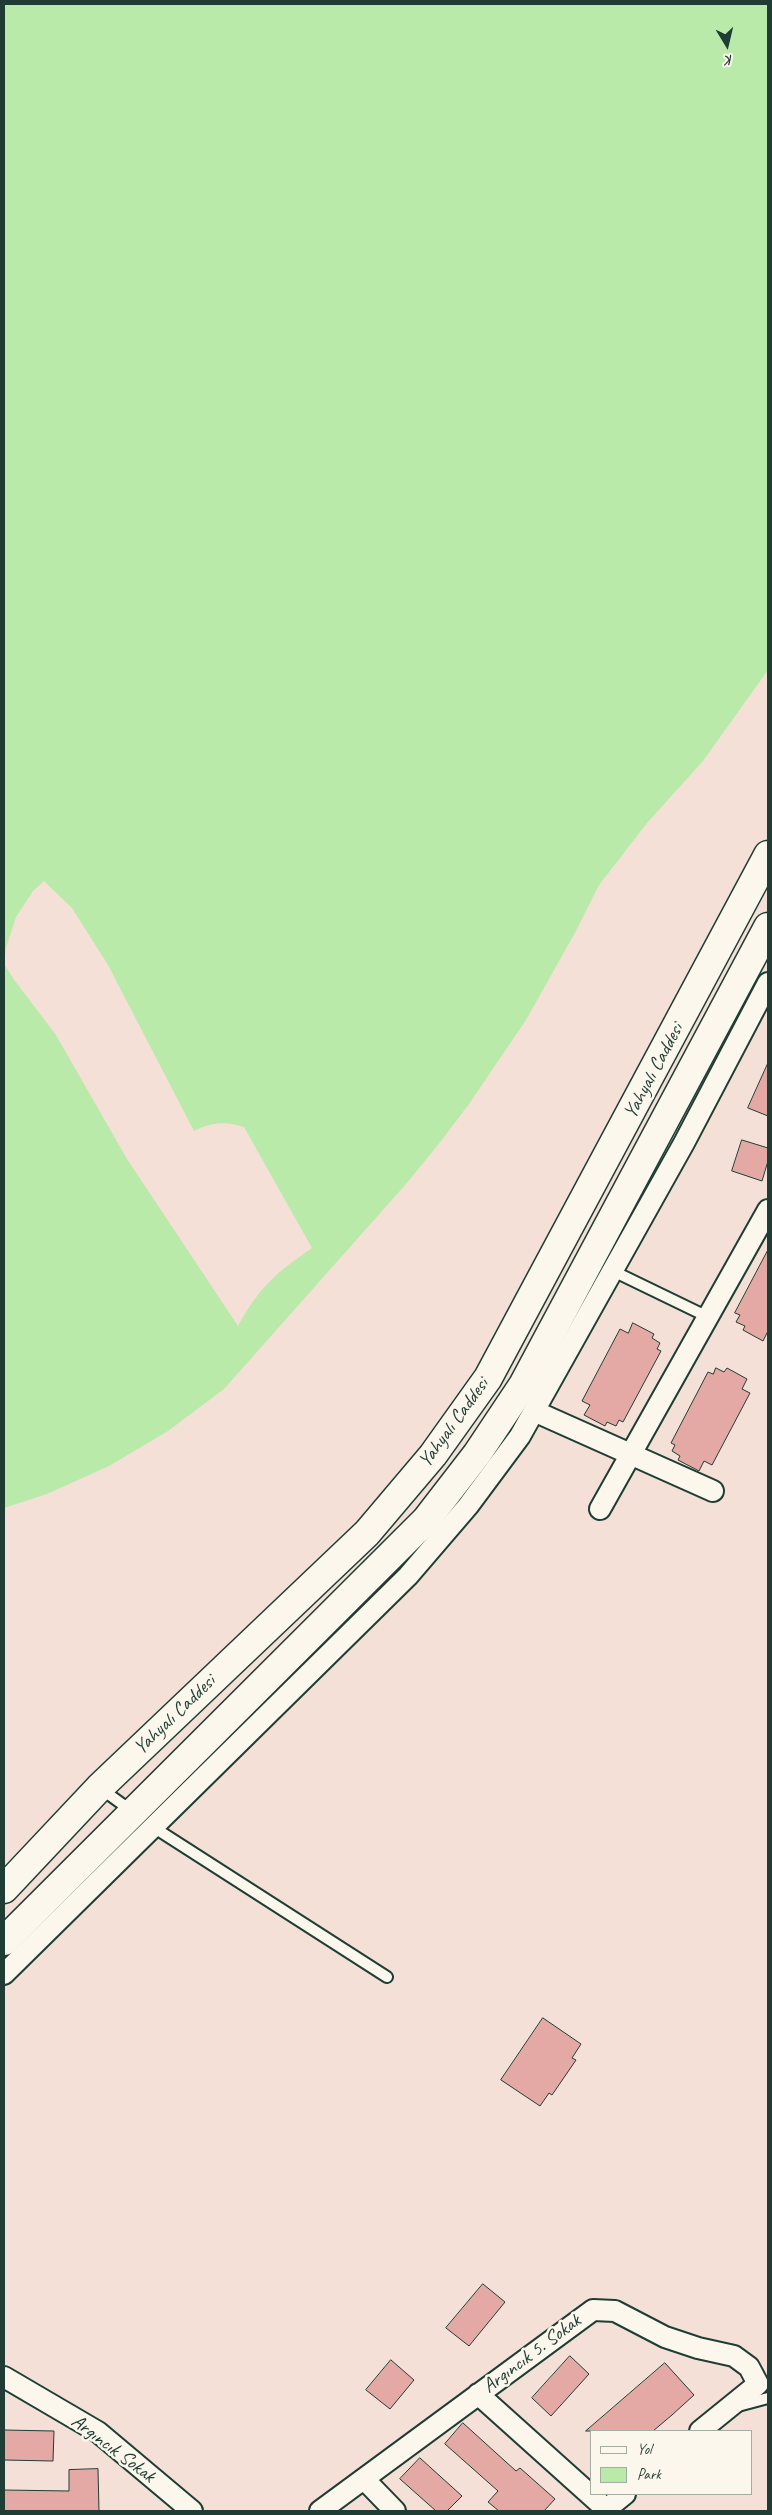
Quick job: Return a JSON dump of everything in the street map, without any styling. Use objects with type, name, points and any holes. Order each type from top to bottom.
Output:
[{"type":"main road","name":"Yahyalı Caddesi","points":[[4,1889],[99,1788],[367,1533],[401,1495],[461,1418],[488,1378],[557,1252],[768,855]]},
{"type":"main road","name":"Yahyalı Caddesi","points":[[4,1942],[143,1820],[426,1520],[477,1454],[505,1413],[543,1349],[765,940]]},
{"type":"street","points":[[4,1974],[143,1820],[433,1549],[495,1472],[534,1411],[613,1271],[684,1143],[768,983]]},
{"type":"street","points":[[600,1509],[768,1210]]},
{"type":"street","points":[[534,1411],[713,1492]]},
{"type":"street","name":"Argıncık 5. Sokak","points":[[320,2511],[587,2313],[600,2309],[615,2311],[642,2327],[681,2343],[734,2356],[749,2367],[763,2391]]},
{"type":"street","name":"Argıncık Sokak","points":[[4,2377],[98,2432],[192,2511]]},
{"type":"street","points":[[701,2430],[732,2405],[763,2391]]},
{"type":"street","points":[[478,2394],[605,2510],[624,2495]]},
{"type":"street","points":[[364,2479],[396,2511]]},
{"type":"lane","points":[[613,1271],[708,1317]]},
{"type":"lane","points":[[99,1788],[143,1820],[387,1977]]},
{"type":"green space","points":[[4,4],[768,4],[768,670],[703,761],[647,823],[599,885],[576,931],[526,1020],[469,1104],[438,1145],[406,1184],[224,1389],[168,1431],[109,1466],[47,1494],[4,1508]],"holes":[[[44,881],[72,908],[108,965],[194,1131],[219,1123],[244,1127],[312,1248],[270,1281],[254,1300],[238,1326],[127,1159],[56,1035],[4,964],[6,948],[16,917],[33,891]]]},
{"type":"building","points":[[768,1063],[768,1116],[748,1108]]},
{"type":"building","points":[[742,1140],[768,1148],[768,1161],[762,1181],[732,1171]]},
{"type":"building","points":[[768,1250],[768,1331],[763,1341],[743,1330],[745,1326],[736,1322],[740,1315],[735,1313]]},
{"type":"building","points":[[633,1323],[654,1334],[652,1338],[660,1343],[657,1349],[661,1351],[623,1422],[619,1420],[616,1426],[607,1422],[605,1426],[584,1415],[590,1405],[582,1401],[620,1329],[628,1333]]},
{"type":"building","points":[[716,1368],[724,1372],[727,1368],[747,1379],[742,1389],[750,1393],[712,1465],[704,1461],[699,1471],[678,1460],[680,1456],[672,1451],[675,1445],[671,1443],[708,1372],[713,1374]]},
{"type":"building","points":[[543,2018],[581,2044],[572,2058],[576,2060],[552,2095],[549,2093],[540,2106],[501,2080]]},
{"type":"building","points":[[483,2284],[505,2302],[469,2346],[446,2328]]},
{"type":"building","points":[[570,2356],[589,2374],[551,2416],[532,2398]]},
{"type":"building","points":[[391,2360],[414,2380],[390,2409],[366,2390]]},
{"type":"building","points":[[665,2363],[694,2395],[654,2430],[586,2431]]},
{"type":"building","points":[[463,2423],[516,2471],[520,2468],[555,2499],[544,2511],[499,2511],[488,2502],[498,2491],[445,2444]]},
{"type":"building","points":[[4,2430],[54,2431],[53,2461],[4,2460]]},
{"type":"building","points":[[420,2458],[462,2496],[447,2511],[436,2511],[400,2479]]},
{"type":"building","points":[[98,2469],[99,2511],[4,2511],[4,2490],[69,2491],[69,2470]]}]
